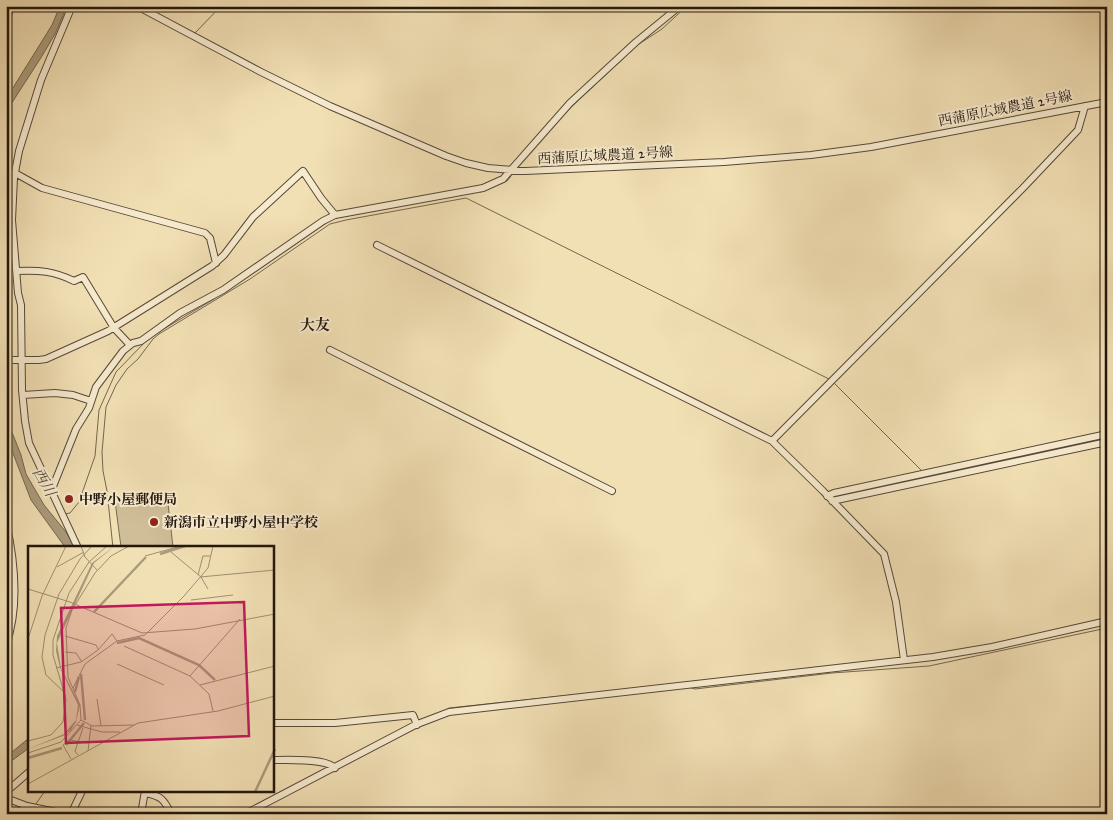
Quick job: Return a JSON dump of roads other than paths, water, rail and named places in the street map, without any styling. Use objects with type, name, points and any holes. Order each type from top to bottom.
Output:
[{"type":"street","points":[[6,22],[11,6]]},
{"type":"street","points":[[72,6],[41,80],[19,151],[15,173],[12,220],[20,305],[24,421],[29,443],[77,546]]},
{"type":"street","name":"西蒲原広域農道 2号線","points":[[137,6],[235,60],[330,106],[446,156],[466,163],[511,171],[724,162],[811,155],[862,148],[1107,102]]},
{"type":"street","points":[[52,490],[76,429],[89,408],[96,387],[123,351],[130,345],[141,340],[180,313],[218,292],[323,221],[336,215],[483,188],[503,180],[570,103],[636,42],[680,6]]},
{"type":"street","points":[[772,441],[1078,130],[1085,106]]},
{"type":"street","points":[[6,360],[46,359],[114,328],[200,274],[224,255],[253,216],[303,171],[321,198],[336,215]]},
{"type":"street","points":[[15,173],[42,188],[204,233],[210,238],[216,263]]},
{"type":"street","points":[[377,245],[772,441],[884,554],[896,602],[904,660]]},
{"type":"street","points":[[17,271],[40,270],[60,274],[74,281],[83,277],[114,328],[130,345]]},
{"type":"street","points":[[330,350],[612,491]]},
{"type":"street","points":[[23,395],[55,393],[73,395],[91,401]]},
{"type":"street","points":[[829,499],[834,493],[1107,434]]},
{"type":"street","points":[[829,499],[1107,442]]},
{"type":"street","points":[[6,522],[13,553],[14,595],[11,630],[6,645]]},
{"type":"street","points":[[244,814],[417,724],[449,712],[933,657],[992,647],[1107,621]]},
{"type":"street","points":[[274,723],[335,723],[413,715],[417,724]]},
{"type":"street","points":[[274,760],[331,764],[335,768]]},
{"type":"street","points":[[6,792],[28,773]]},
{"type":"street","points":[[71,814],[82,792]]},
{"type":"street","points":[[141,814],[145,792],[158,795],[165,802],[171,814]]},
{"type":"street","points":[[6,798],[26,806],[66,814]]},
{"type":"street","points":[[17,814],[26,806]]},
{"type":"waterway","points":[[195,33],[221,6]]},
{"type":"waterway","points":[[639,44],[662,29],[687,6]]},
{"type":"waterway","points":[[566,112],[630,52]]},
{"type":"waterway","points":[[481,192],[507,181],[511,176]]},
{"type":"waterway","points":[[113,546],[102,452],[106,407],[116,385],[127,369],[159,334],[250,279],[330,224],[346,220],[466,198],[829,379]]},
{"type":"waterway","points":[[336,218],[364,213]]},
{"type":"waterway","points":[[249,276],[328,222]]},
{"type":"waterway","points":[[157,333],[214,299]]},
{"type":"waterway","points":[[65,514],[70,513],[79,502],[95,456],[99,410],[116,372],[146,341]]},
{"type":"waterway","points":[[834,383],[921,470]]},
{"type":"waterway","points":[[688,687],[695,689],[832,673],[929,666],[1107,628]]},
{"type":"waterway","points":[[609,691],[672,684]]},
{"type":"waterway","points":[[446,710],[449,708],[600,692]]},
{"type":"waterway","points":[[343,766],[417,728]]},
{"type":"waterway","points":[[35,805],[44,792]]},
{"type":"waterway","points":[[27,814],[31,810]]},
{"type":"place","name":"中野小屋郵便局","points":[[69,499]]},
{"type":"place","name":"新潟市立中野小屋中学校","points":[[154,522]]},
{"type":"district","name":"大友","points":[[315,325]]},
{"type":"water label","name":"西川","points":[[44,482]]}]
